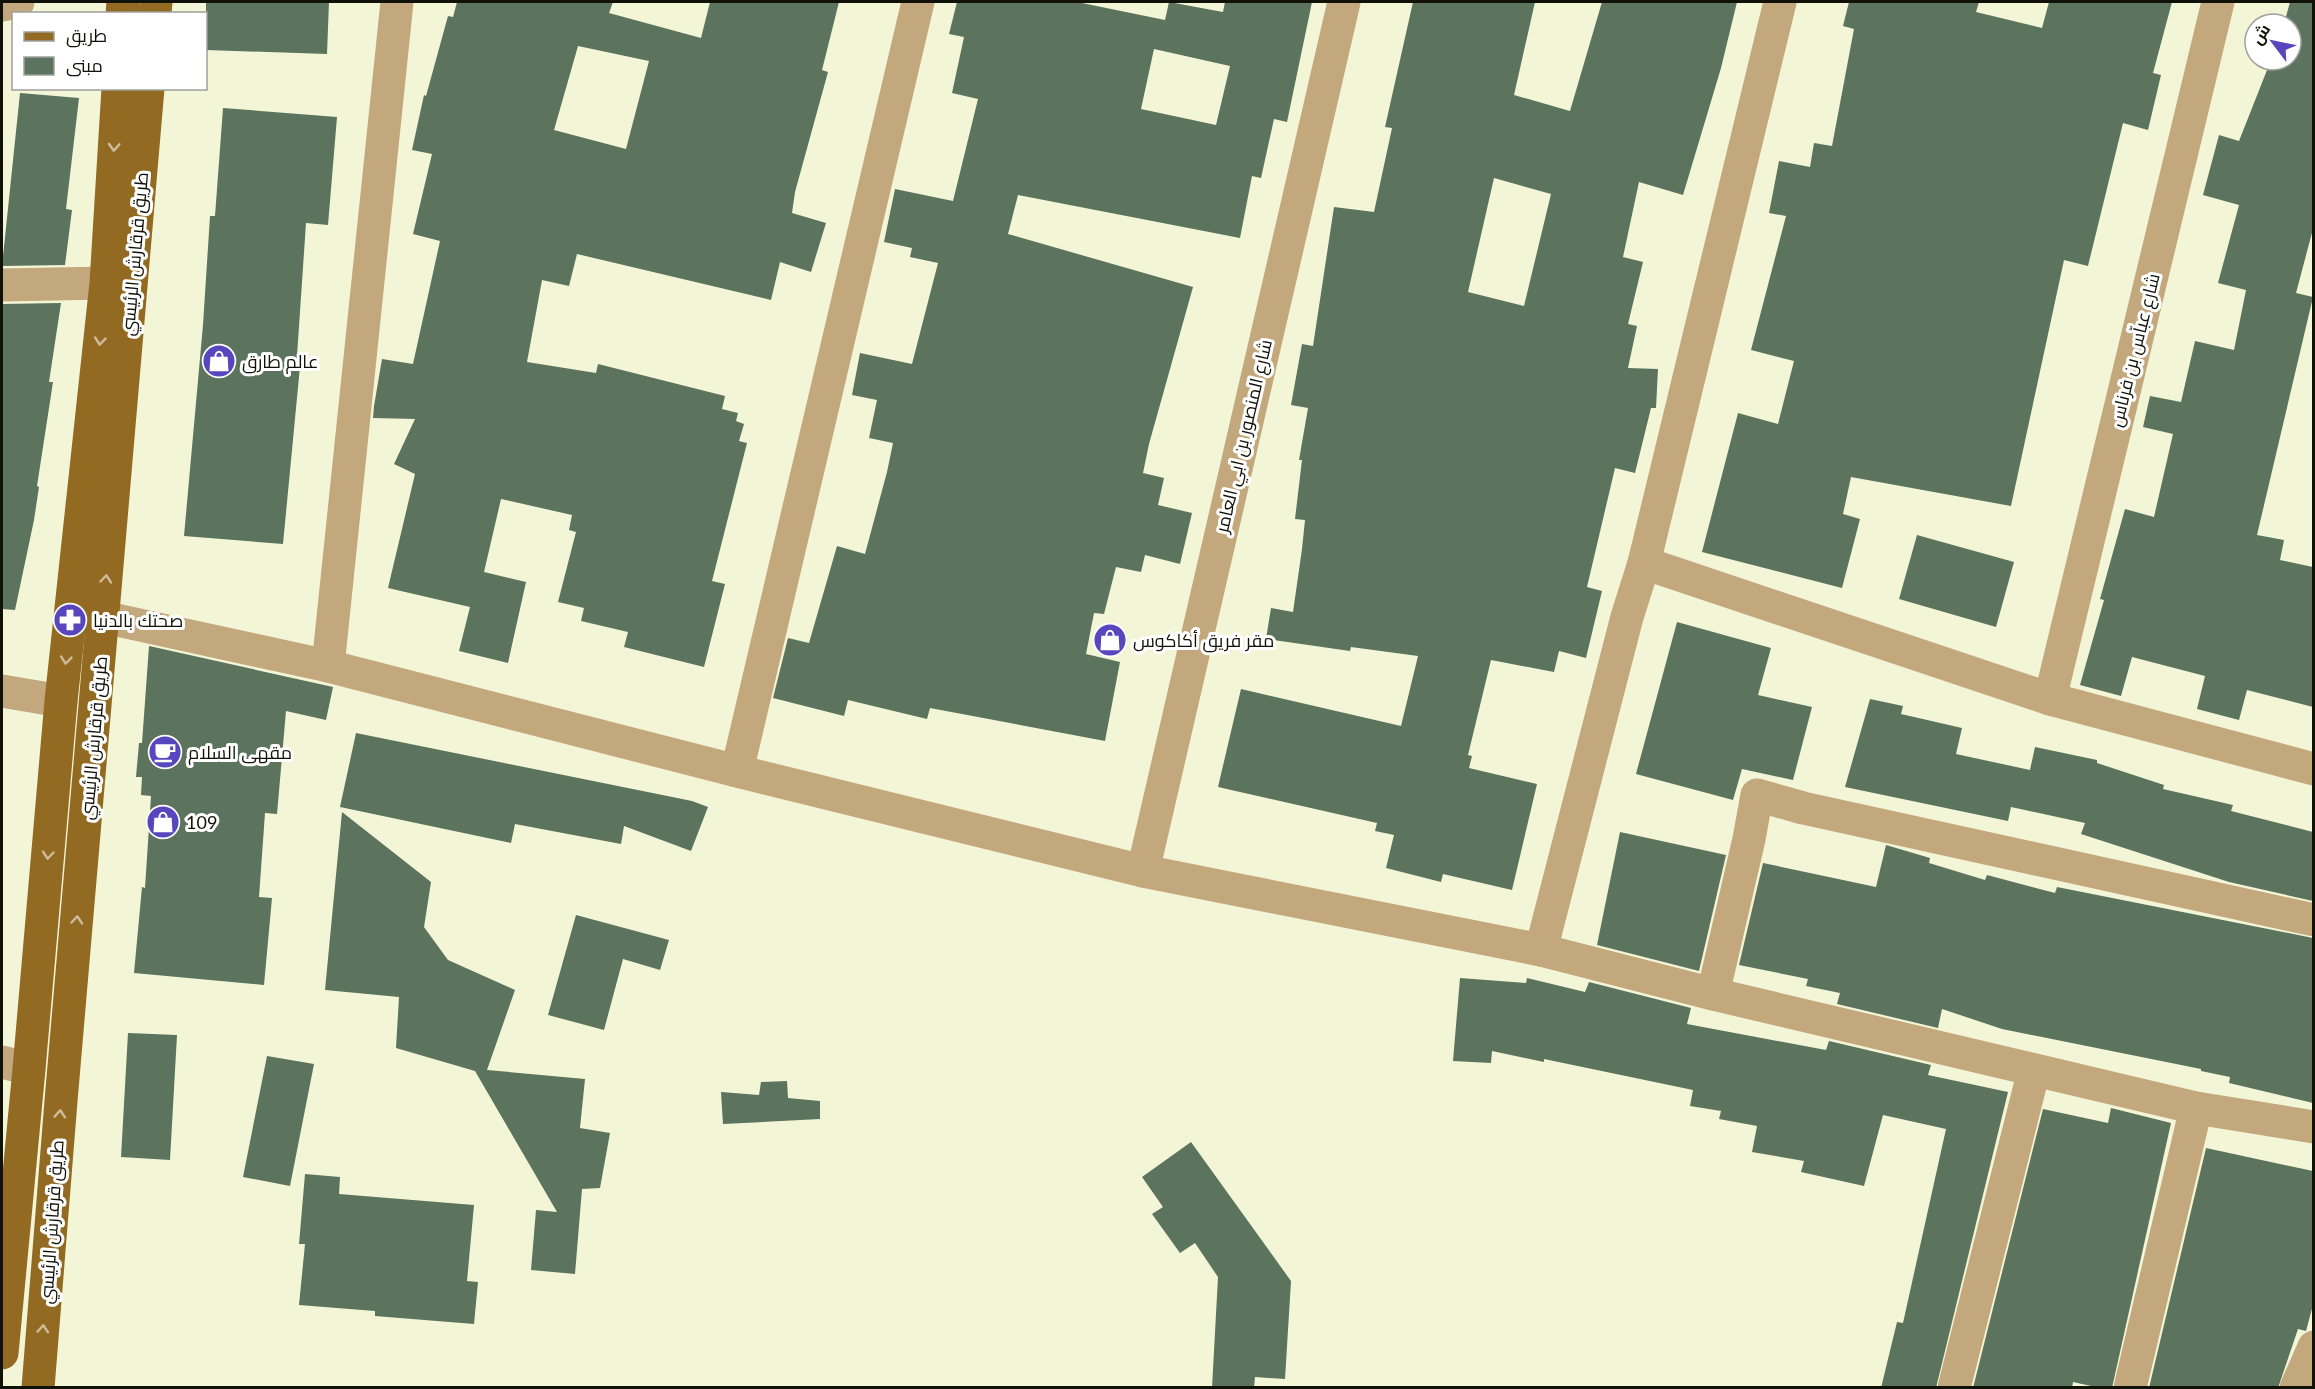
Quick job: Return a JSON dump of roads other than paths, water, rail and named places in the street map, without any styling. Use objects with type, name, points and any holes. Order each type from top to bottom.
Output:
[{"type":"main road","name":"طريق قرقارش الرئيسي","points":[[2,1353],[15,1065],[62,701],[106,283],[118,90]]},
{"type":"main road","name":"طريق قرقارش الرئيسي","points":[[38,1388],[148,90]]},
{"type":"street","points":[[2,5],[18,2]]},
{"type":"street","points":[[328,666],[398,2]]},
{"type":"street","points":[[737,771],[918,2]]},
{"type":"street","name":"شارع المنصور بن ابي العامر","points":[[1143,871],[1344,2]]},
{"type":"street","points":[[1541,950],[1644,563],[1780,2]]},
{"type":"street","name":"شارع عباّس بن فرناس","points":[[2050,699],[2218,2]]},
{"type":"street","points":[[2,285],[106,283]]},
{"type":"street","points":[[1644,563],[2050,699],[2313,770]]},
{"type":"street","points":[[71,614],[103,617],[328,666],[737,771],[1143,871],[1541,950],[2034,1071],[2196,1108],[2313,1127]]},
{"type":"street","points":[[2,691],[62,701]]},
{"type":"street","points":[[1713,994],[1757,795],[2313,920]]},
{"type":"street","points":[[1954,1388],[2034,1071]]},
{"type":"street","points":[[2130,1388],[2196,1108]]},
{"type":"street","points":[[2296,1388],[2313,1347]]},
{"type":"place","name":"عالم طارق","points":[[219,361]]},
{"type":"place","name":"صحتك بالدنيا","points":[[70,620]]},
{"type":"place","name":"مقر فريق أكاكوس","points":[[1110,640]]},
{"type":"place","name":"مقهى السلام","points":[[165,752]]},
{"type":"place","name":"109","points":[[163,822]]}]
